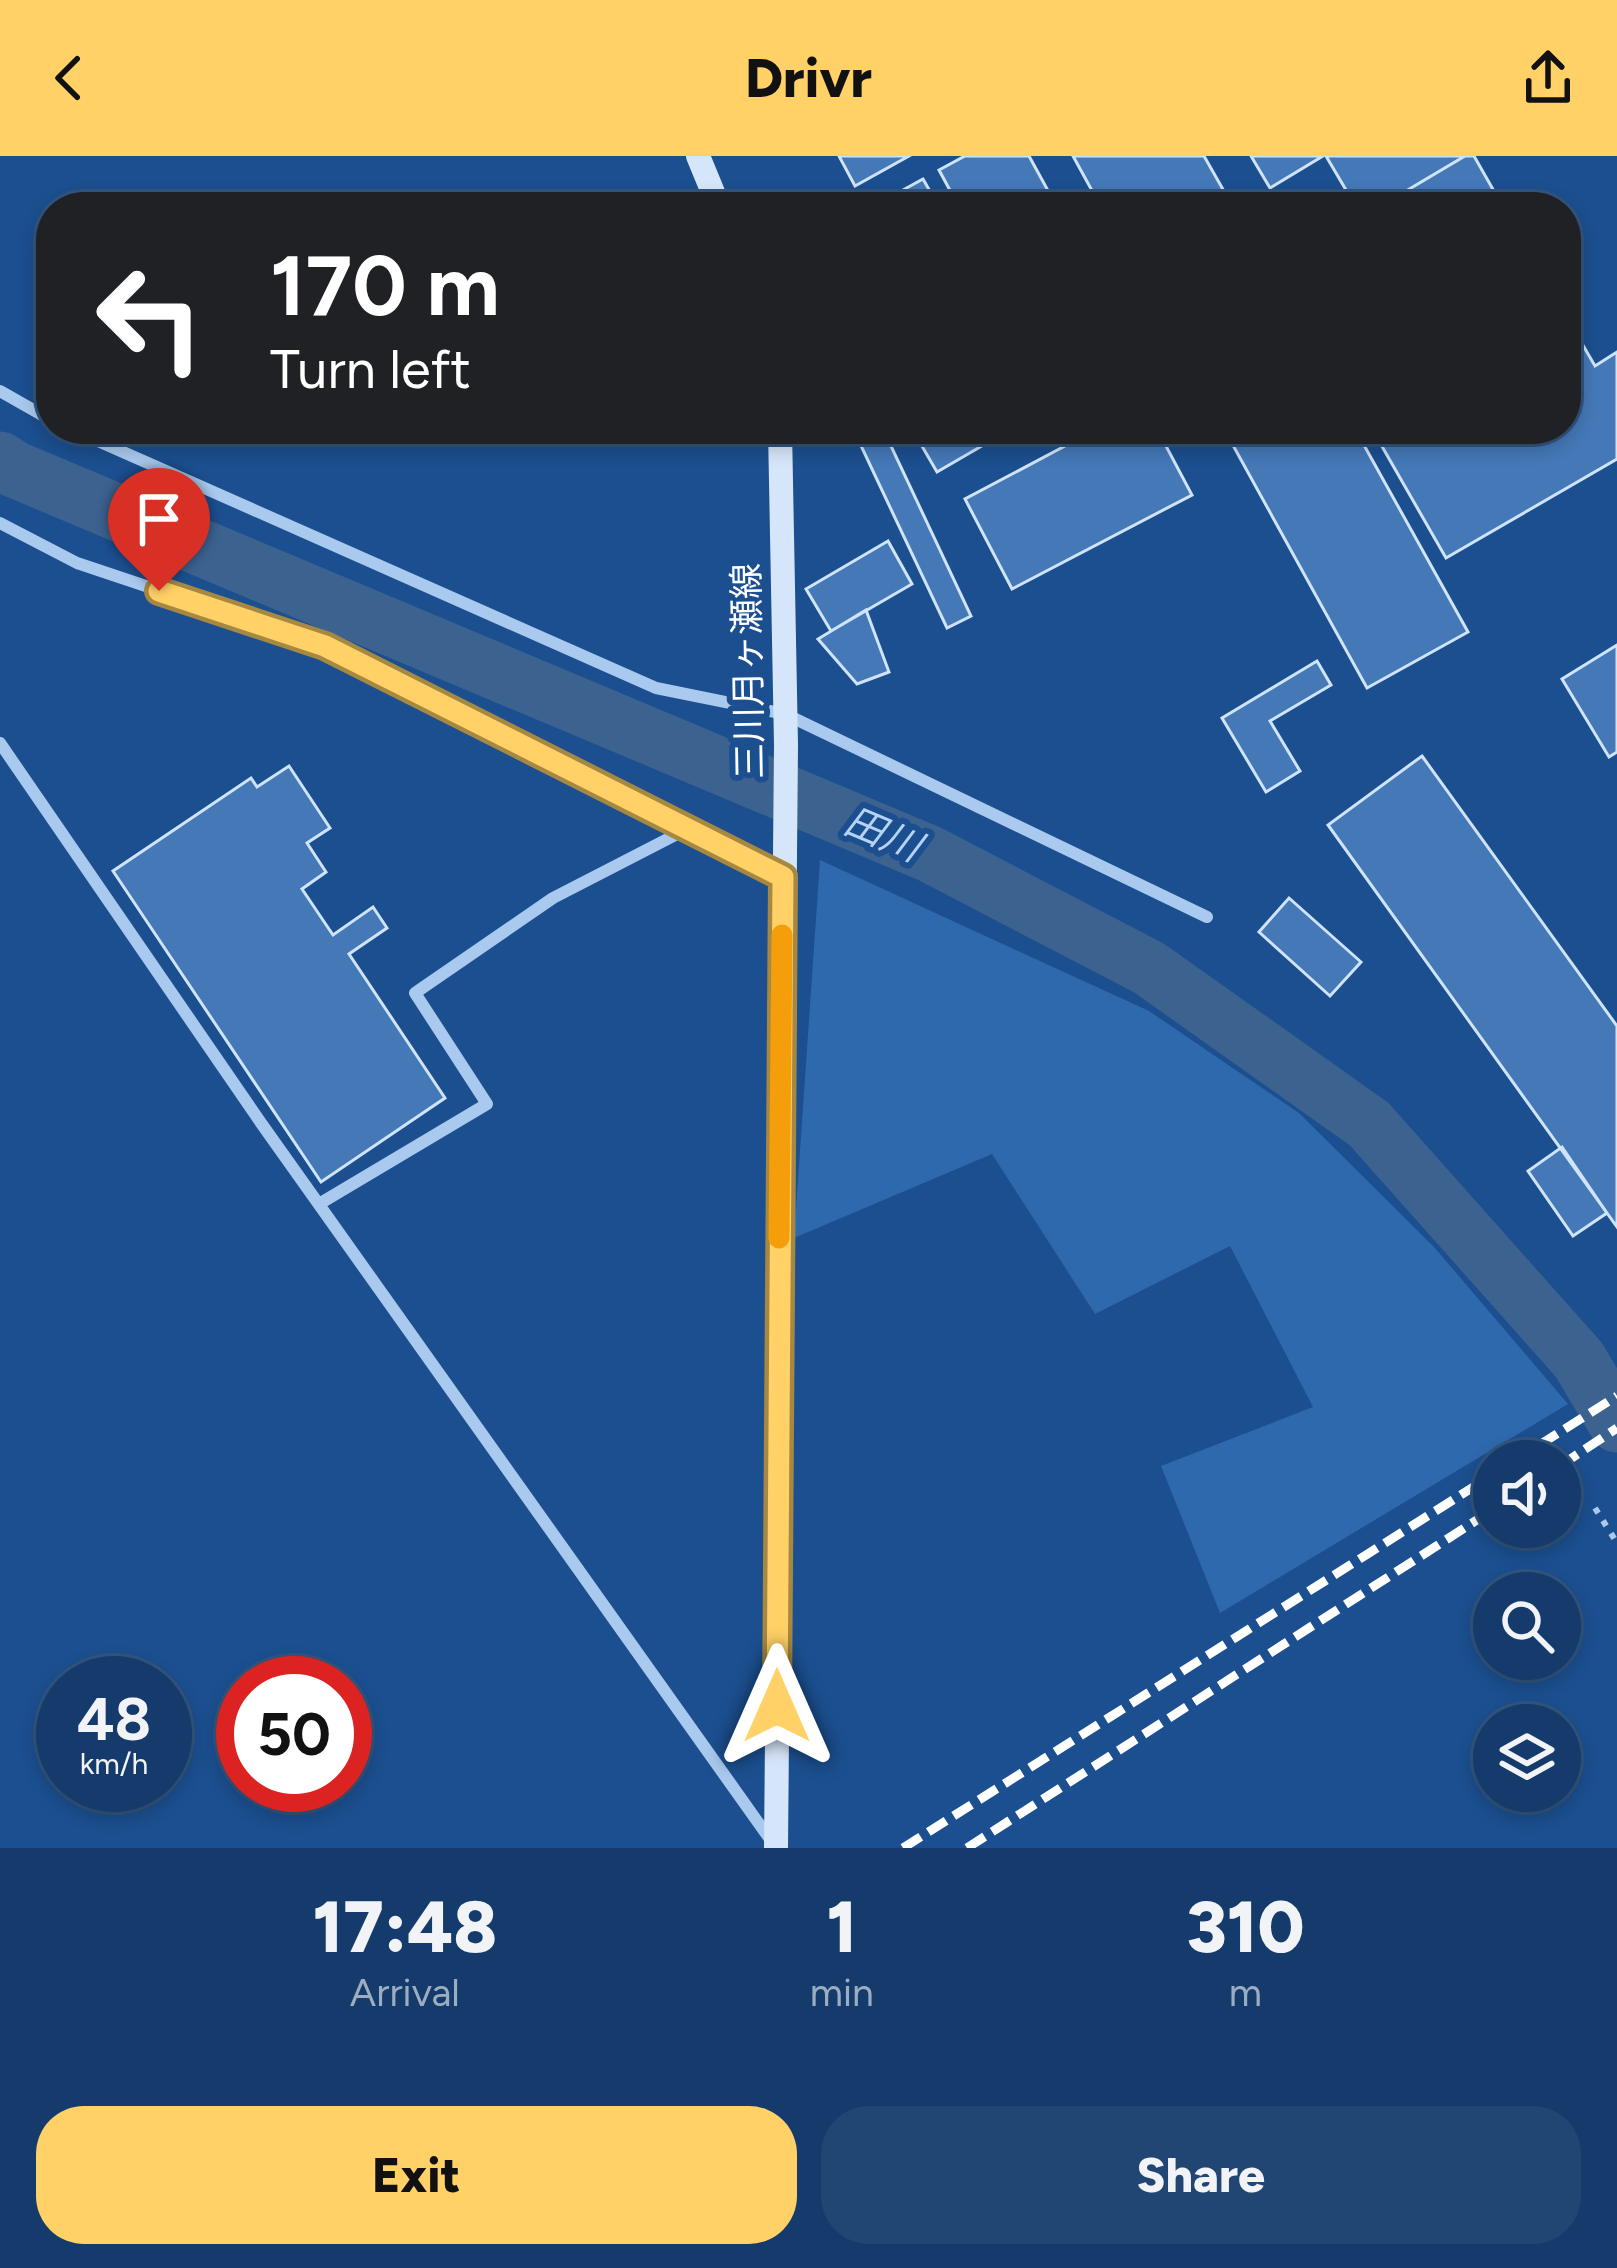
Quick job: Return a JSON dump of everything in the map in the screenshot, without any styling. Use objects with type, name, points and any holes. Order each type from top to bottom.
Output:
[{"type":"main road","points":[[698,156],[713,192]]},
{"type":"main road","name":"三川月ヶ瀬線","points":[[776,1848],[786,745],[781,444]]},
{"type":"street","points":[[0,392],[36,412]]},
{"type":"street","points":[[105,444],[656,688],[784,714],[1207,917]]},
{"type":"street","points":[[0,524],[77,563],[325,646],[687,829],[784,865]]},
{"type":"street","points":[[0,743],[319,1204],[776,1848]]},
{"type":"street","points":[[319,1204],[487,1104],[415,993],[553,898],[687,829]]},
{"type":"path","points":[[1594,1508],[1617,1543]]},
{"type":"shaded area","points":[[820,860],[1149,1011],[1299,1113],[1434,1247],[1568,1404],[1508,1440],[1473,1440],[1473,1461],[1220,1613],[1161,1466],[1313,1407],[1230,1246],[1095,1314],[992,1154],[794,1238]]},
{"type":"building","points":[[839,156],[909,156],[855,186]]},
{"type":"building","points":[[965,156],[1029,156],[1049,192],[951,192],[939,170]]},
{"type":"building","points":[[1073,156],[1204,156],[1224,192],[1093,192]]},
{"type":"building","points":[[1251,156],[1323,156],[1270,188]]},
{"type":"building","points":[[1326,156],[1465,156],[1404,192],[1347,192]]},
{"type":"building","points":[[1465,156],[1474,156],[1494,192],[1404,192]]},
{"type":"building","points":[[923,179],[930,192],[899,192]]},
{"type":"building","points":[[1581,342],[1595,366],[1617,352],[1617,459],[1446,558],[1381,444],[1581,444]]},
{"type":"building","points":[[860,444],[890,444],[971,616],[947,628]]},
{"type":"building","points":[[921,444],[985,444],[937,472]]},
{"type":"building","points":[[1069,444],[1165,444],[1192,495],[1012,589],[965,499]]},
{"type":"building","points":[[1232,444],[1363,444],[1468,632],[1367,688]]},
{"type":"building","points":[[888,541],[912,584],[831,631],[806,589]]},
{"type":"building","points":[[866,610],[889,672],[857,684],[818,639]]},
{"type":"building","points":[[1617,645],[1617,752],[1609,757],[1562,679]]},
{"type":"building","points":[[1317,661],[1331,685],[1270,721],[1300,771],[1266,792],[1222,718]]},
{"type":"building","points":[[1422,756],[1617,1026],[1617,1227],[1328,825]]},
{"type":"building","points":[[289,766],[330,828],[307,843],[326,872],[302,889],[333,935],[373,907],[387,928],[349,954],[445,1098],[321,1182],[113,871],[251,778],[257,787]]},
{"type":"building","points":[[1289,898],[1361,962],[1330,996],[1259,932]]},
{"type":"building","points":[[1562,1147],[1607,1213],[1573,1236],[1528,1171]]},
{"type":"waterway","name":"田川","points":[[0,460],[930,854],[1149,968],[1369,1124],[1579,1360],[1617,1424]]},
{"type":"railway","points":[[1547,1440],[1617,1396]]},
{"type":"railway","points":[[1581,1452],[1617,1428]]},
{"type":"railway","points":[[903,1848],[1473,1487]]},
{"type":"railway","points":[[967,1848],[1473,1523]]},
{"type":"slow traffic","points":[[779,1238],[782,935]]},
{"type":"route","points":[[159,591],[325,646],[783,877],[777,1706]]}]
